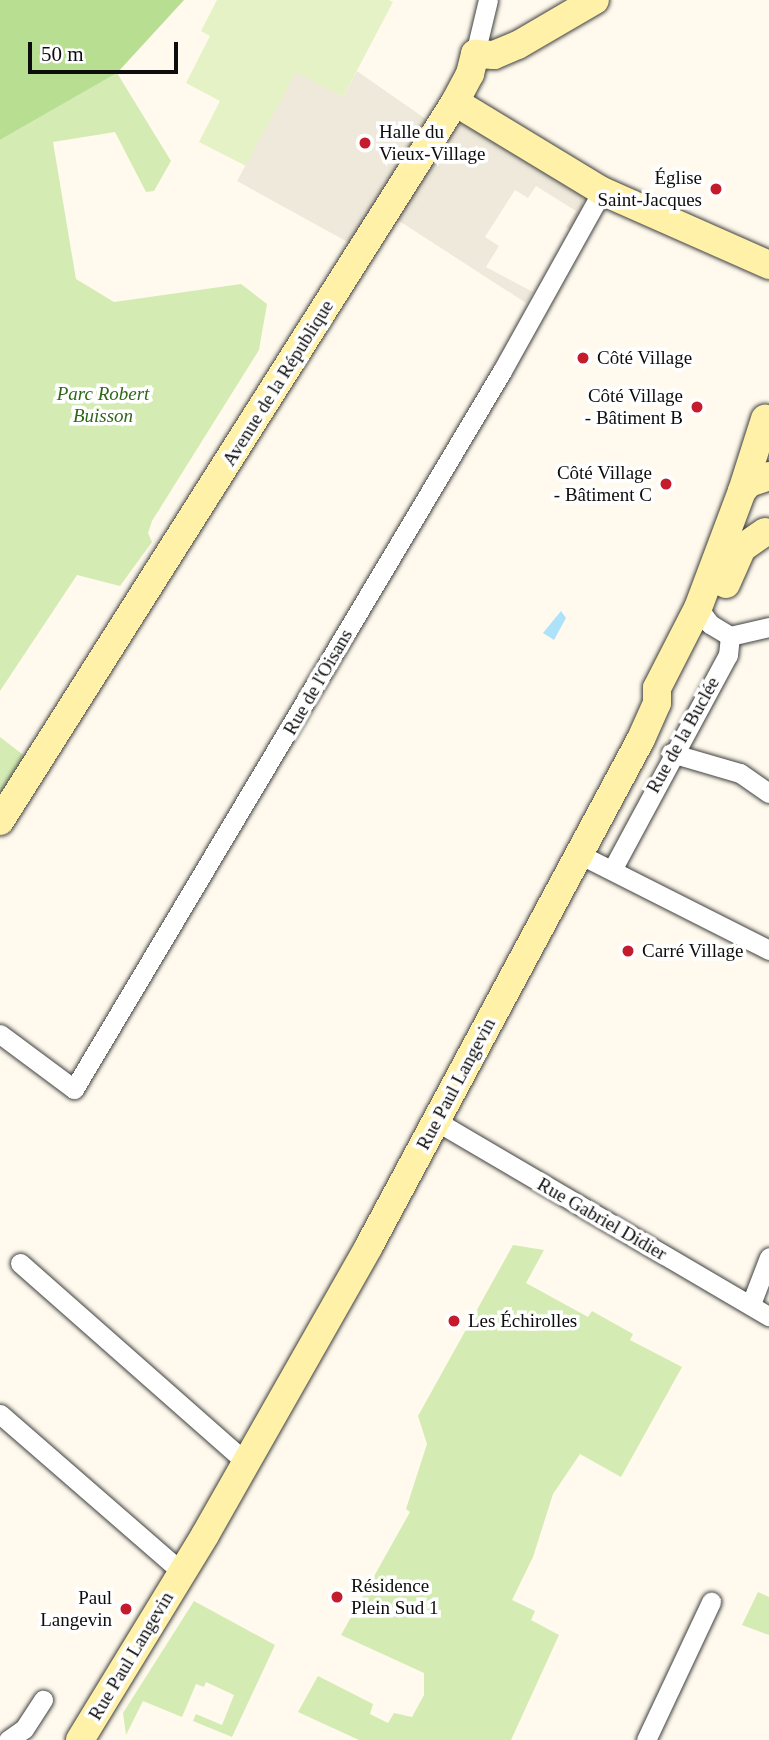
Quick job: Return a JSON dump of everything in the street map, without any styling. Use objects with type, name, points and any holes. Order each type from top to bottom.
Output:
[{"type":"street","points":[[488,0],[475,54],[494,55],[518,45],[595,0]]},
{"type":"street","name":"Avenue de la République","points":[[0,821],[454,102],[470,74],[475,54]]},
{"type":"street","points":[[454,102],[602,191],[769,265]]},
{"type":"street","name":"Rue de l'Oisans","points":[[0,1034],[74,1089],[488,395],[602,191]]},
{"type":"street","points":[[767,409],[763,446],[769,464]]},
{"type":"street","name":"Rue Paul Langevin","points":[[713,623],[741,496],[767,409]]},
{"type":"street","points":[[767,531],[748,525],[741,496],[749,483],[769,476]]},
{"type":"street","name":"Rue Paul Langevin","points":[[80,1740],[246,1462],[436,1121],[657,703],[673,689],[713,623],[736,557],[767,531]]},
{"type":"street","points":[[713,623],[769,627]]},
{"type":"street","name":"Rue de la Buclée","points":[[612,870],[671,753],[728,654],[713,623]]},
{"type":"street","points":[[671,753],[740,773],[769,793]]},
{"type":"street","points":[[579,854],[769,950]]},
{"type":"street","name":"Rue Gabriel Didier","points":[[436,1121],[769,1316]]},
{"type":"street","points":[[751,1304],[769,1257]]},
{"type":"street","points":[[20,1263],[246,1462]]},
{"type":"street","name":"Rue Paul Langevin","points":[[0,1414],[182,1572]]},
{"type":"street","points":[[646,1740],[711,1602]]},
{"type":"street","points":[[8,1740],[24,1729],[43,1700]]},
{"type":"green space","points":[[0,0],[184,0],[117,73],[0,140]]},
{"type":"green space","points":[[217,0],[393,2],[343,97],[296,73],[246,166],[199,142],[220,101],[186,83],[210,36],[201,31]]},
{"type":"green space","name":"Parc Robert Buisson","points":[[117,73],[171,161],[154,191],[146,192],[115,132],[53,142],[76,279],[114,302],[241,284],[267,304],[259,350],[152,521],[148,533],[152,542],[120,586],[77,575],[0,691],[0,140]]},
{"type":"green space","points":[[0,737],[26,757],[0,801]]},
{"type":"green space","points":[[513,1245],[544,1250],[526,1283],[588,1317],[592,1311],[633,1334],[630,1340],[682,1367],[621,1477],[580,1454],[553,1494],[533,1557],[512,1600],[535,1611],[531,1620],[559,1635],[511,1740],[359,1740],[298,1712],[318,1676],[373,1704],[370,1714],[388,1723],[394,1713],[412,1717],[424,1695],[424,1673],[341,1635],[410,1512],[406,1509],[427,1444],[418,1416]]},
{"type":"green space","points":[[758,1592],[769,1597],[769,1635],[742,1625]]},
{"type":"green space","points":[[194,1601],[275,1645],[232,1737],[193,1721],[196,1714],[222,1725],[234,1695],[206,1682],[204,1687],[196,1684],[182,1717],[143,1701],[126,1735],[123,1713]]},
{"type":"shaded area","points":[[357,71],[430,122],[353,245],[237,181],[296,72],[343,97]]},
{"type":"shaded area","points":[[467,124],[582,193],[583,207],[571,230],[566,227],[576,211],[536,186],[528,198],[515,190],[485,237],[499,246],[486,267],[533,292],[526,303],[393,217],[453,127]]},
{"type":"water","points":[[561,611],[566,618],[554,640],[543,633]]},
{"type":"place","name":"Halle du Vieux-Village","points":[[365,143]]},
{"type":"place","name":"Église Saint-Jacques","points":[[716,189]]},
{"type":"place","name":"Côté Village","points":[[583,358]]},
{"type":"place","name":"Côté Village - Bâtiment B","points":[[697,407]]},
{"type":"place","name":"Côté Village - Bâtiment C","points":[[666,484]]},
{"type":"place","name":"Carré Village","points":[[628,951]]},
{"type":"place","name":"Les Échirolles","points":[[454,1321]]},
{"type":"place","name":"Résidence Plein Sud 1","points":[[337,1597]]},
{"type":"place","name":"Paul Langevin","points":[[126,1609]]}]
